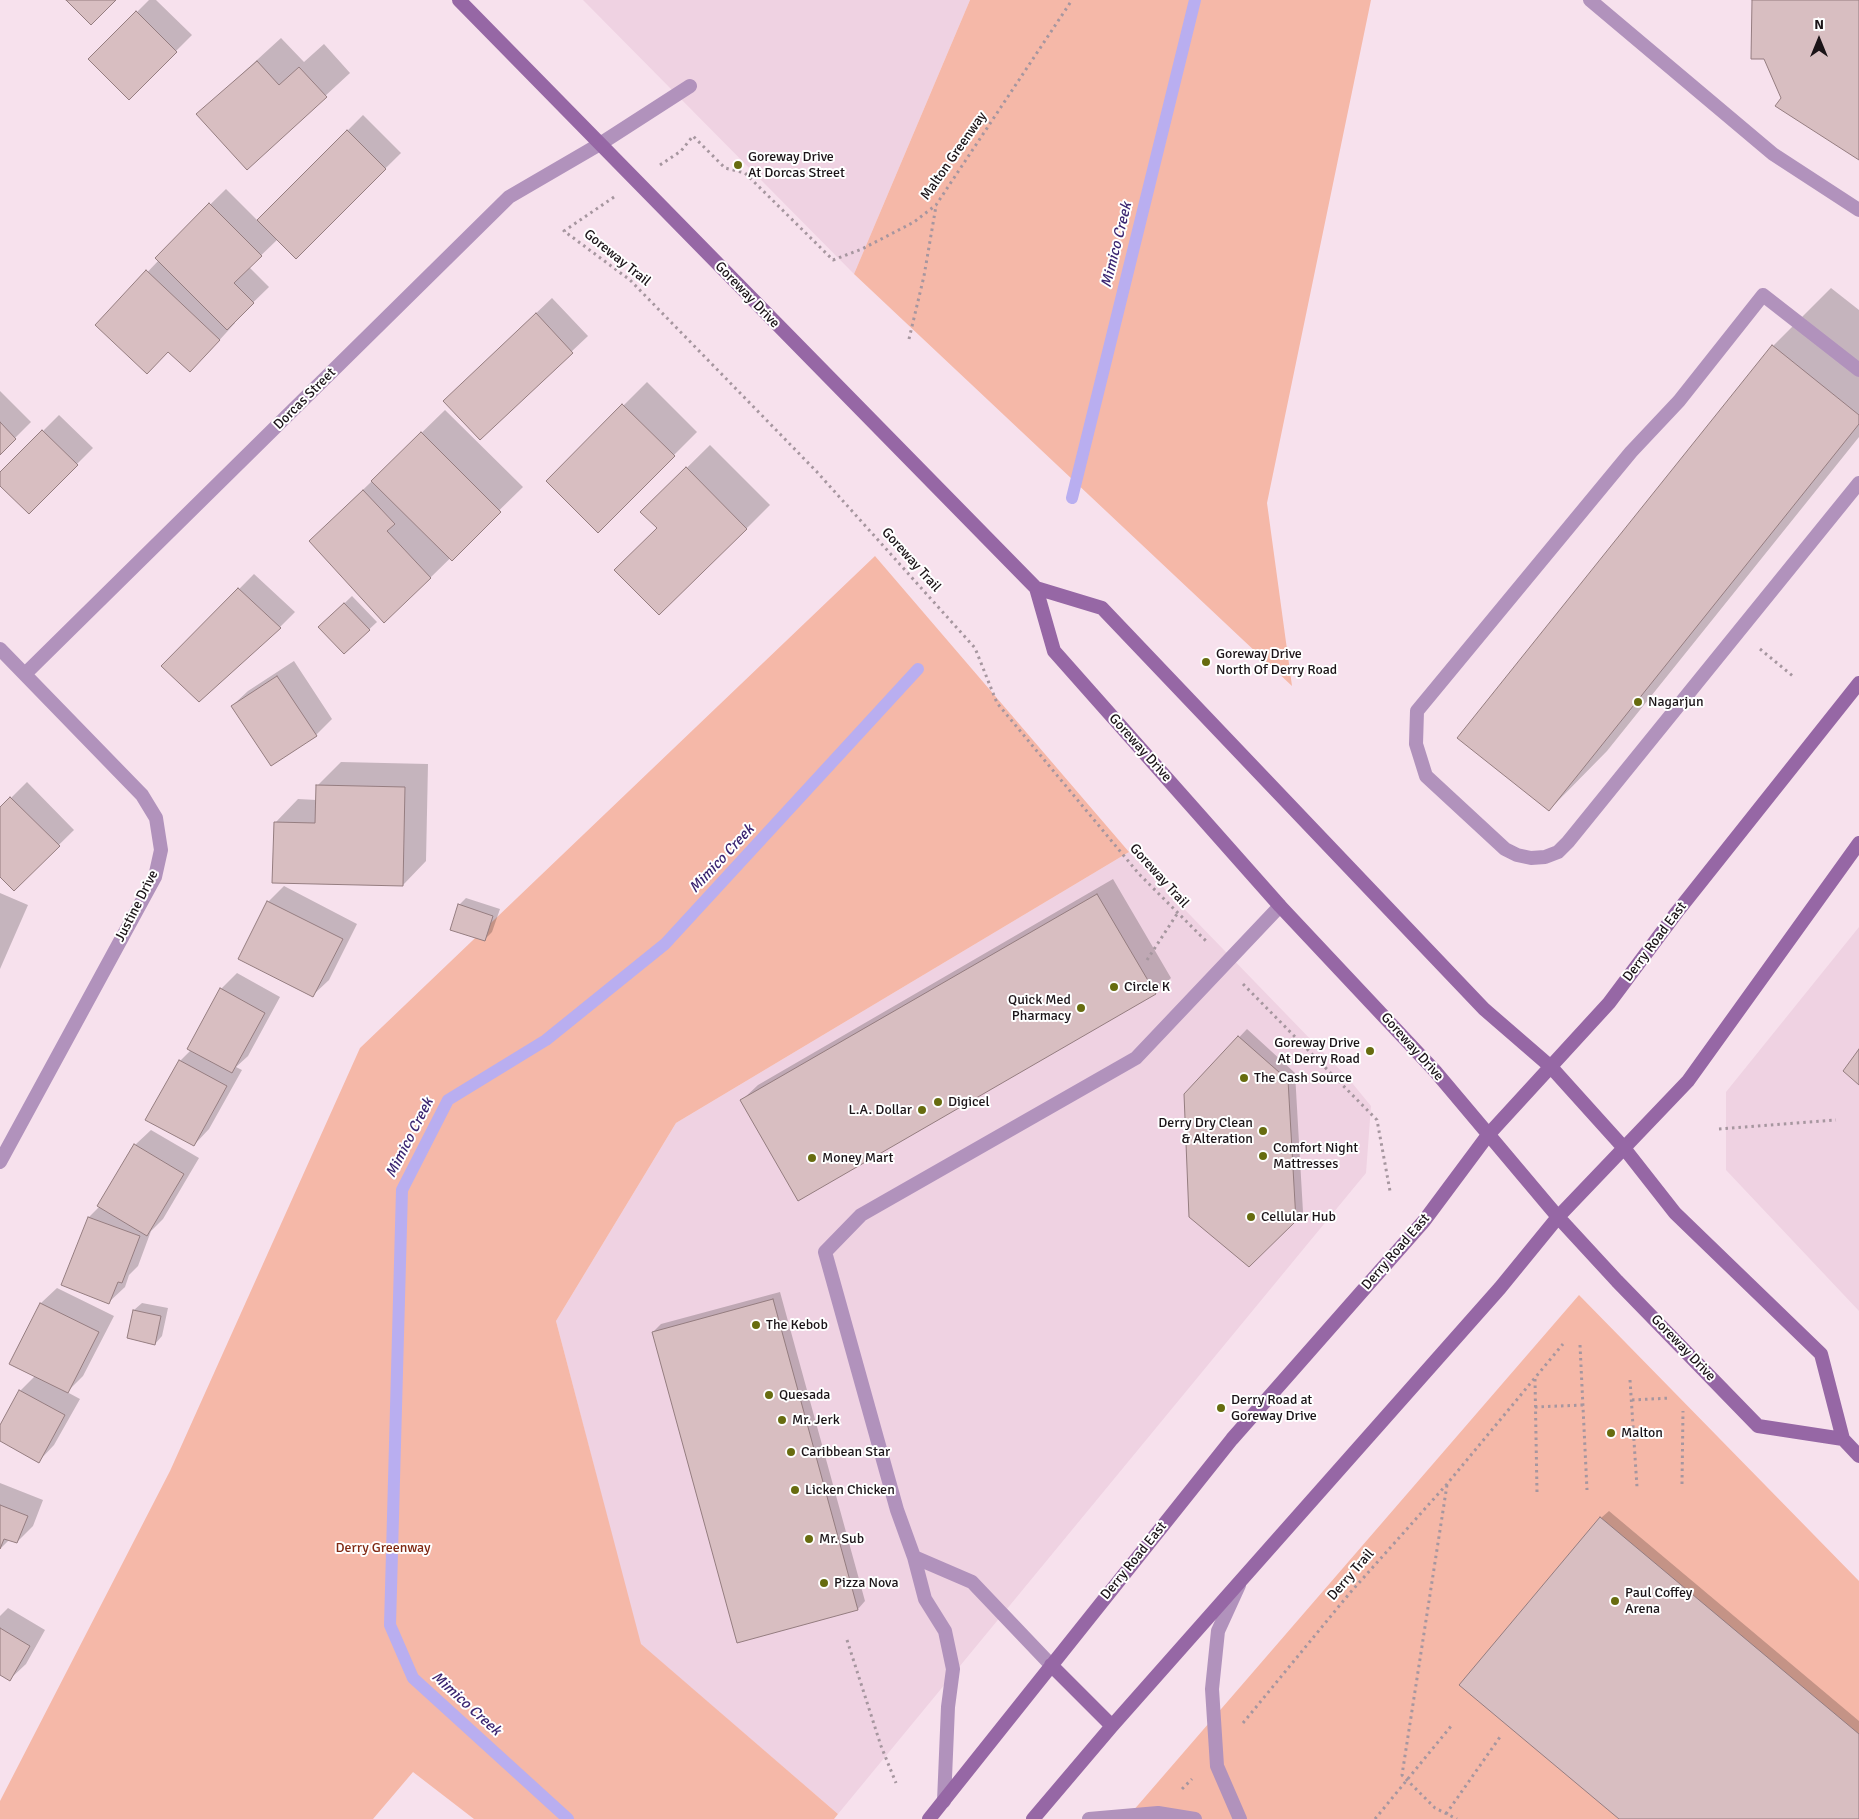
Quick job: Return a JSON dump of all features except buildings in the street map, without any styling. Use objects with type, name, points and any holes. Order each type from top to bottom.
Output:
[{"type":"main road","name":"Goreway Drive","points":[[459,0],[1036,588],[1102,608],[1484,1009],[1551,1067],[1624,1148],[1675,1213],[1822,1354],[1843,1440],[1758,1426],[1558,1217],[1435,1071],[1309,934],[1280,906],[1054,651],[1036,588]]},
{"type":"main road","name":"Derry Road East","points":[[929,1819],[1232,1439],[1424,1221],[1488,1135],[1609,1003],[1677,912],[1859,683]]},
{"type":"main road","points":[[1033,1819],[1112,1726],[1240,1584],[1500,1288],[1558,1217],[1688,1081],[1859,844]]},
{"type":"main road","points":[[1843,1440],[1859,1456]]},
{"type":"main road","points":[[1051,1665],[1112,1726]]},
{"type":"street","points":[[1590,0],[1773,154],[1859,210]]},
{"type":"street","name":"Dorcas Street","points":[[25,674],[509,198],[600,144],[690,86]]},
{"type":"street","points":[[1859,370],[1764,295],[1679,400],[1631,452],[1417,711],[1416,744],[1426,776],[1505,849],[1517,856],[1545,857],[1558,852],[1859,483]]},
{"type":"street","name":"Justine Drive","points":[[0,649],[142,795],[156,818],[161,850],[155,877],[0,1162]]},
{"type":"street","points":[[944,1800],[948,1707],[953,1669],[945,1631],[925,1599],[914,1557],[897,1510],[825,1252],[861,1215],[1136,1058],[1280,906]]},
{"type":"street","points":[[914,1557],[972,1582],[1051,1665]]},
{"type":"street","points":[[1240,1584],[1218,1631],[1212,1689],[1217,1766],[1240,1819]]},
{"type":"street","points":[[1090,1819],[1158,1813],[1195,1819]]},
{"type":"path","name":"Malton Greenway","points":[[681,150],[693,136],[725,168],[745,173],[833,260],[888,236],[914,222],[936,205],[1072,0]]},
{"type":"path","points":[[909,339],[924,276],[936,205]]},
{"type":"path","name":"Goreway Trail","points":[[580,220],[564,231],[630,280],[817,472],[975,648],[997,703],[1139,874],[1177,914],[1202,936]]},
{"type":"path","points":[[1738,631],[1794,677]]},
{"type":"path","points":[[1147,960],[1177,914]]},
{"type":"path","points":[[1238,979],[1377,1120],[1390,1191]]},
{"type":"path","points":[[1719,1129],[1836,1120]]},
{"type":"path","name":"Derry Trail","points":[[1158,1813],[1216,1756],[1350,1594],[1447,1484],[1563,1344]]},
{"type":"path","points":[[1580,1345],[1587,1490]]},
{"type":"path","points":[[1535,1379],[1537,1493]]},
{"type":"path","points":[[1630,1380],[1637,1487]]},
{"type":"path","points":[[1632,1400],[1670,1398]]},
{"type":"path","points":[[1535,1407],[1583,1405]]},
{"type":"path","points":[[1682,1484],[1683,1411]]},
{"type":"path","points":[[1447,1484],[1402,1775],[1435,1808],[1457,1819]]},
{"type":"path","points":[[847,1640],[881,1746],[896,1783]]},
{"type":"path","points":[[1375,1819],[1452,1725]]},
{"type":"path","points":[[1446,1814],[1500,1737]]},
{"type":"shaded area","points":[[583,0],[970,0],[854,274]]},
{"type":"shaded area","points":[[1129,852],[1348,1078],[1371,1106],[1366,1173],[838,1814],[640,1644],[556,1321],[676,1123]]},
{"type":"shaded area","points":[[1859,927],[1859,1311],[1726,1170],[1726,1092]]},
{"type":"green space","points":[[970,0],[1371,0],[1267,503],[1292,686],[854,274]]},
{"type":"green space","name":"Derry Greenway","points":[[875,556],[1129,852],[676,1123],[556,1321],[641,1644],[838,1814],[834,1819],[474,1819],[413,1772],[373,1819],[0,1819],[0,1801],[170,1471],[360,1048]]},
{"type":"green space","points":[[1579,1295],[1859,1581],[1859,1819],[1126,1819]]},
{"type":"waterway","name":"Mimico Creek","points":[[1072,498],[1195,0]]},
{"type":"waterway","name":"Mimico Creek","points":[[568,1819],[413,1678],[390,1625],[402,1190],[448,1100],[546,1040],[665,944],[918,669]]},
{"type":"place","name":"Goreway Drive At Dorcas Street","points":[[738,165]]},
{"type":"place","name":"Goreway Drive North Of Derry Road","points":[[1206,662]]},
{"type":"place","name":"Nagarjun","points":[[1638,702]]},
{"type":"place","name":"Circle K","points":[[1114,987]]},
{"type":"place","name":"Quick Med Pharmacy","points":[[1081,1008]]},
{"type":"place","name":"Goreway Drive At Derry Road","points":[[1370,1051]]},
{"type":"place","name":"The Cash Source","points":[[1244,1078]]},
{"type":"place","name":"Digicel","points":[[938,1102]]},
{"type":"place","name":"L.A. Dollar","points":[[922,1110]]},
{"type":"place","name":"Derry Dry Clean & Alteration","points":[[1263,1131]]},
{"type":"place","name":"Comfort Night Mattresses","points":[[1263,1156]]},
{"type":"place","name":"Money Mart","points":[[812,1158]]},
{"type":"place","name":"Cellular Hub","points":[[1251,1217]]},
{"type":"place","name":"The Kebob","points":[[756,1325]]},
{"type":"place","name":"Quesada","points":[[769,1395]]},
{"type":"place","name":"Derry Road at Goreway Drive","points":[[1221,1408]]},
{"type":"place","name":"Mr. Jerk","points":[[782,1420]]},
{"type":"place","name":"Malton","points":[[1611,1433]]},
{"type":"place","name":"Caribbean Star","points":[[791,1452]]},
{"type":"place","name":"Licken Chicken","points":[[795,1490]]},
{"type":"place","name":"Mr. Sub","points":[[809,1539]]},
{"type":"place","name":"Pizza Nova","points":[[824,1583]]},
{"type":"place","name":"Paul Coffey Arena","points":[[1615,1601]]}]
